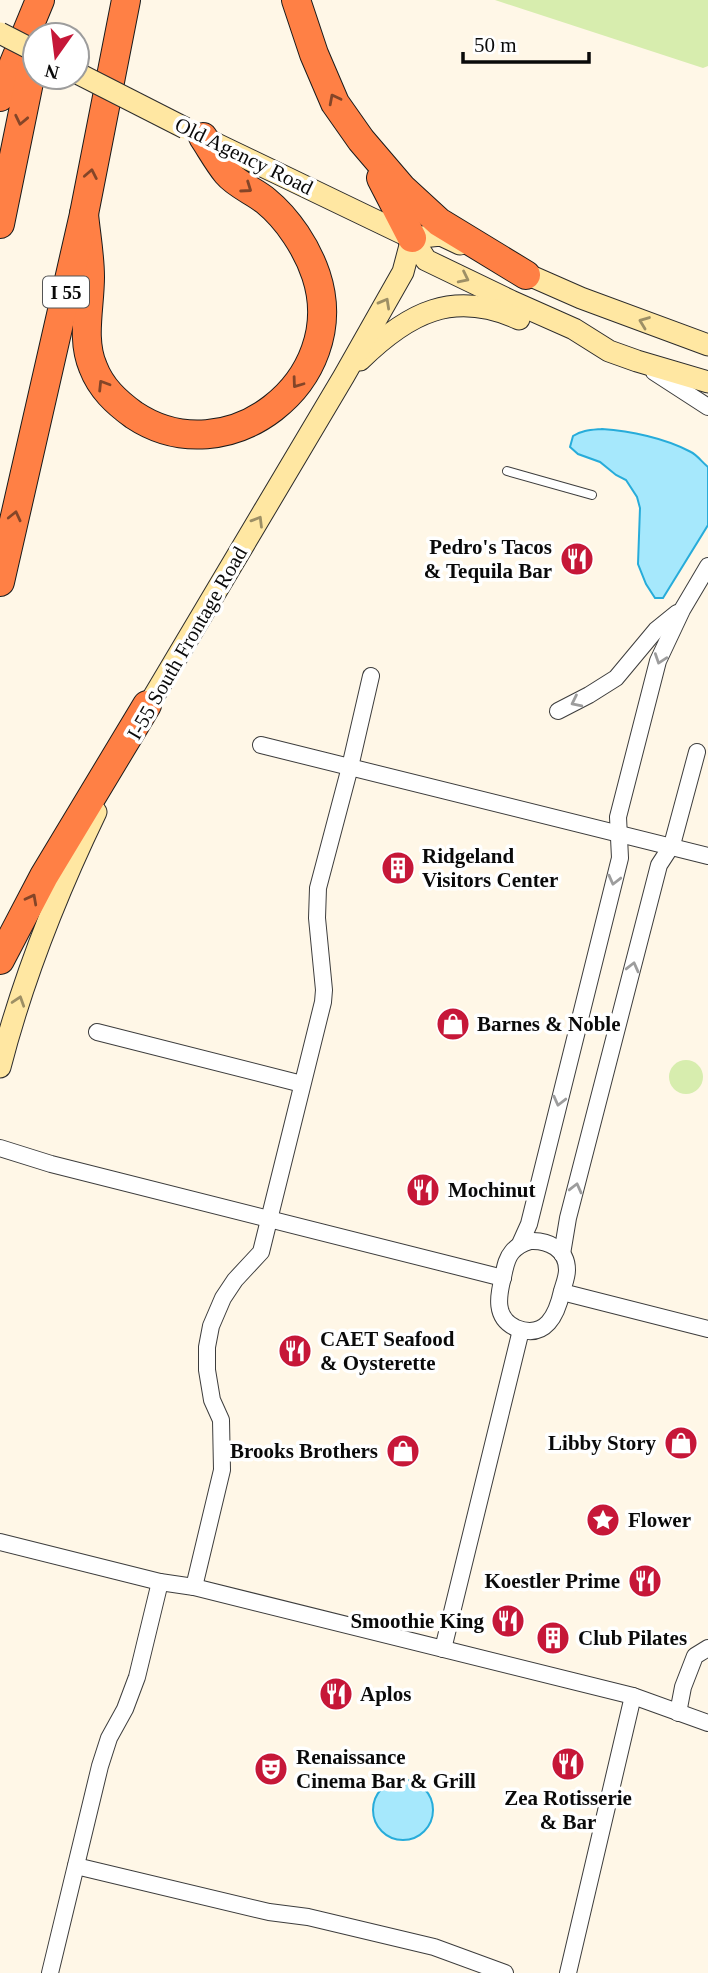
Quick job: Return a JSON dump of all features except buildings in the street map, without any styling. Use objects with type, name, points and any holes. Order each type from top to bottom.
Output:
[{"type":"highway","points":[[0,97],[40,0]]},
{"type":"highway","points":[[42,21],[46,0]]},
{"type":"highway","name":"I 55","points":[[0,582],[84,214],[126,0]]},
{"type":"highway","points":[[296,0],[314,54],[335,103],[361,141],[412,238]]},
{"type":"highway","points":[[0,225],[27,91]]},
{"type":"highway","points":[[84,214],[90,275],[88,351],[93,367],[111,397],[159,428],[180,433],[224,431],[264,416],[295,388],[308,368],[321,326],[322,300],[309,255],[297,236],[267,201],[228,175],[194,133]]},
{"type":"highway","points":[[361,141],[402,188],[439,222],[526,275]]},
{"type":"highway","points":[[0,960],[44,877],[147,705]]},
{"type":"main road","points":[[0,33],[21,44]]},
{"type":"main road","name":"Old Agency Road","points":[[91,80],[412,238],[441,235],[591,302],[708,345]]},
{"type":"main road","name":"Old Agency Road","points":[[412,238],[426,260],[574,329],[609,351],[708,382]]},
{"type":"main road","name":"I-55 South Frontage Road","points":[[0,1067],[31,963],[64,878],[147,705],[344,376],[402,272],[412,238]]},
{"type":"main road","points":[[344,376],[396,328],[422,314],[454,305],[503,311],[578,344],[609,351]]},
{"type":"street","points":[[637,361],[708,407]]},
{"type":"street","points":[[520,1244],[528,1224],[620,858],[618,817],[658,661],[682,610],[705,571]]},
{"type":"street","points":[[558,710],[617,678],[656,630],[682,610]]},
{"type":"street","points":[[194,1587],[222,1470],[221,1420],[212,1400],[207,1370],[211,1326],[223,1298],[235,1280],[261,1252],[323,1002],[317,918],[318,888],[371,676]]},
{"type":"street","points":[[261,744],[708,856]]},
{"type":"street","points":[[562,1254],[544,1241],[520,1244],[512,1251],[507,1259],[498,1297],[501,1313],[512,1326],[531,1331],[550,1323],[555,1315],[567,1272],[562,1254],[568,1218],[659,865],[672,845],[697,752]]},
{"type":"street","points":[[97,1032],[302,1084]]},
{"type":"street","points":[[0,1148],[51,1164],[503,1278]]},
{"type":"street","points":[[562,1292],[708,1329]]},
{"type":"street","points":[[443,1649],[521,1330]]},
{"type":"street","points":[[0,1542],[160,1582],[194,1587],[633,1696],[708,1723]]},
{"type":"street","points":[[50,1973],[100,1766],[109,1738],[138,1677],[160,1582]]},
{"type":"street","points":[[678,1713],[683,1687],[695,1656],[708,1648]]},
{"type":"street","points":[[568,1973],[633,1696]]},
{"type":"street","points":[[76,1866],[269,1912],[308,1917],[434,1947],[505,1973]]},
{"type":"lane","points":[[507,471],[592,495]]},
{"type":"green space","points":[[495,0],[708,0],[708,66],[703,68]]},
{"type":"green space","points":[[686,1060],[698,1065],[703,1077],[698,1089],[686,1094],[674,1089],[669,1077],[674,1065]]},
{"type":"water","points":[[602,429],[659,439],[693,453],[708,467],[708,525],[663,598],[655,598],[638,564],[640,508],[637,497],[626,480],[600,462],[578,454],[570,447],[576,434]]},
{"type":"water","points":[[397,1780],[409,1780],[428,1793],[433,1810],[431,1822],[420,1835],[409,1840],[397,1840],[378,1827],[373,1816],[373,1804],[386,1785]]},
{"type":"place","name":"Pedro's Tacos & Tequila Bar","points":[[577,559]]},
{"type":"place","name":"Ridgeland Visitors Center","points":[[398,868]]},
{"type":"place","name":"Barnes & Noble","points":[[453,1024]]},
{"type":"place","name":"Mochinut","points":[[423,1190]]},
{"type":"place","name":"CAET Seafood & Oysterette","points":[[295,1351]]},
{"type":"place","name":"Libby Story","points":[[681,1443]]},
{"type":"place","name":"Brooks Brothers","points":[[403,1451]]},
{"type":"place","name":"Flower","points":[[603,1520]]},
{"type":"place","name":"Koestler Prime","points":[[645,1581]]},
{"type":"place","name":"Smoothie King","points":[[508,1621]]},
{"type":"place","name":"Club Pilates","points":[[553,1638]]},
{"type":"place","name":"Aplos","points":[[336,1694]]},
{"type":"place","name":"Zea Rotisserie & Bar","points":[[568,1764]]},
{"type":"place","name":"Renaissance Cinema Bar & Grill","points":[[271,1769]]}]
